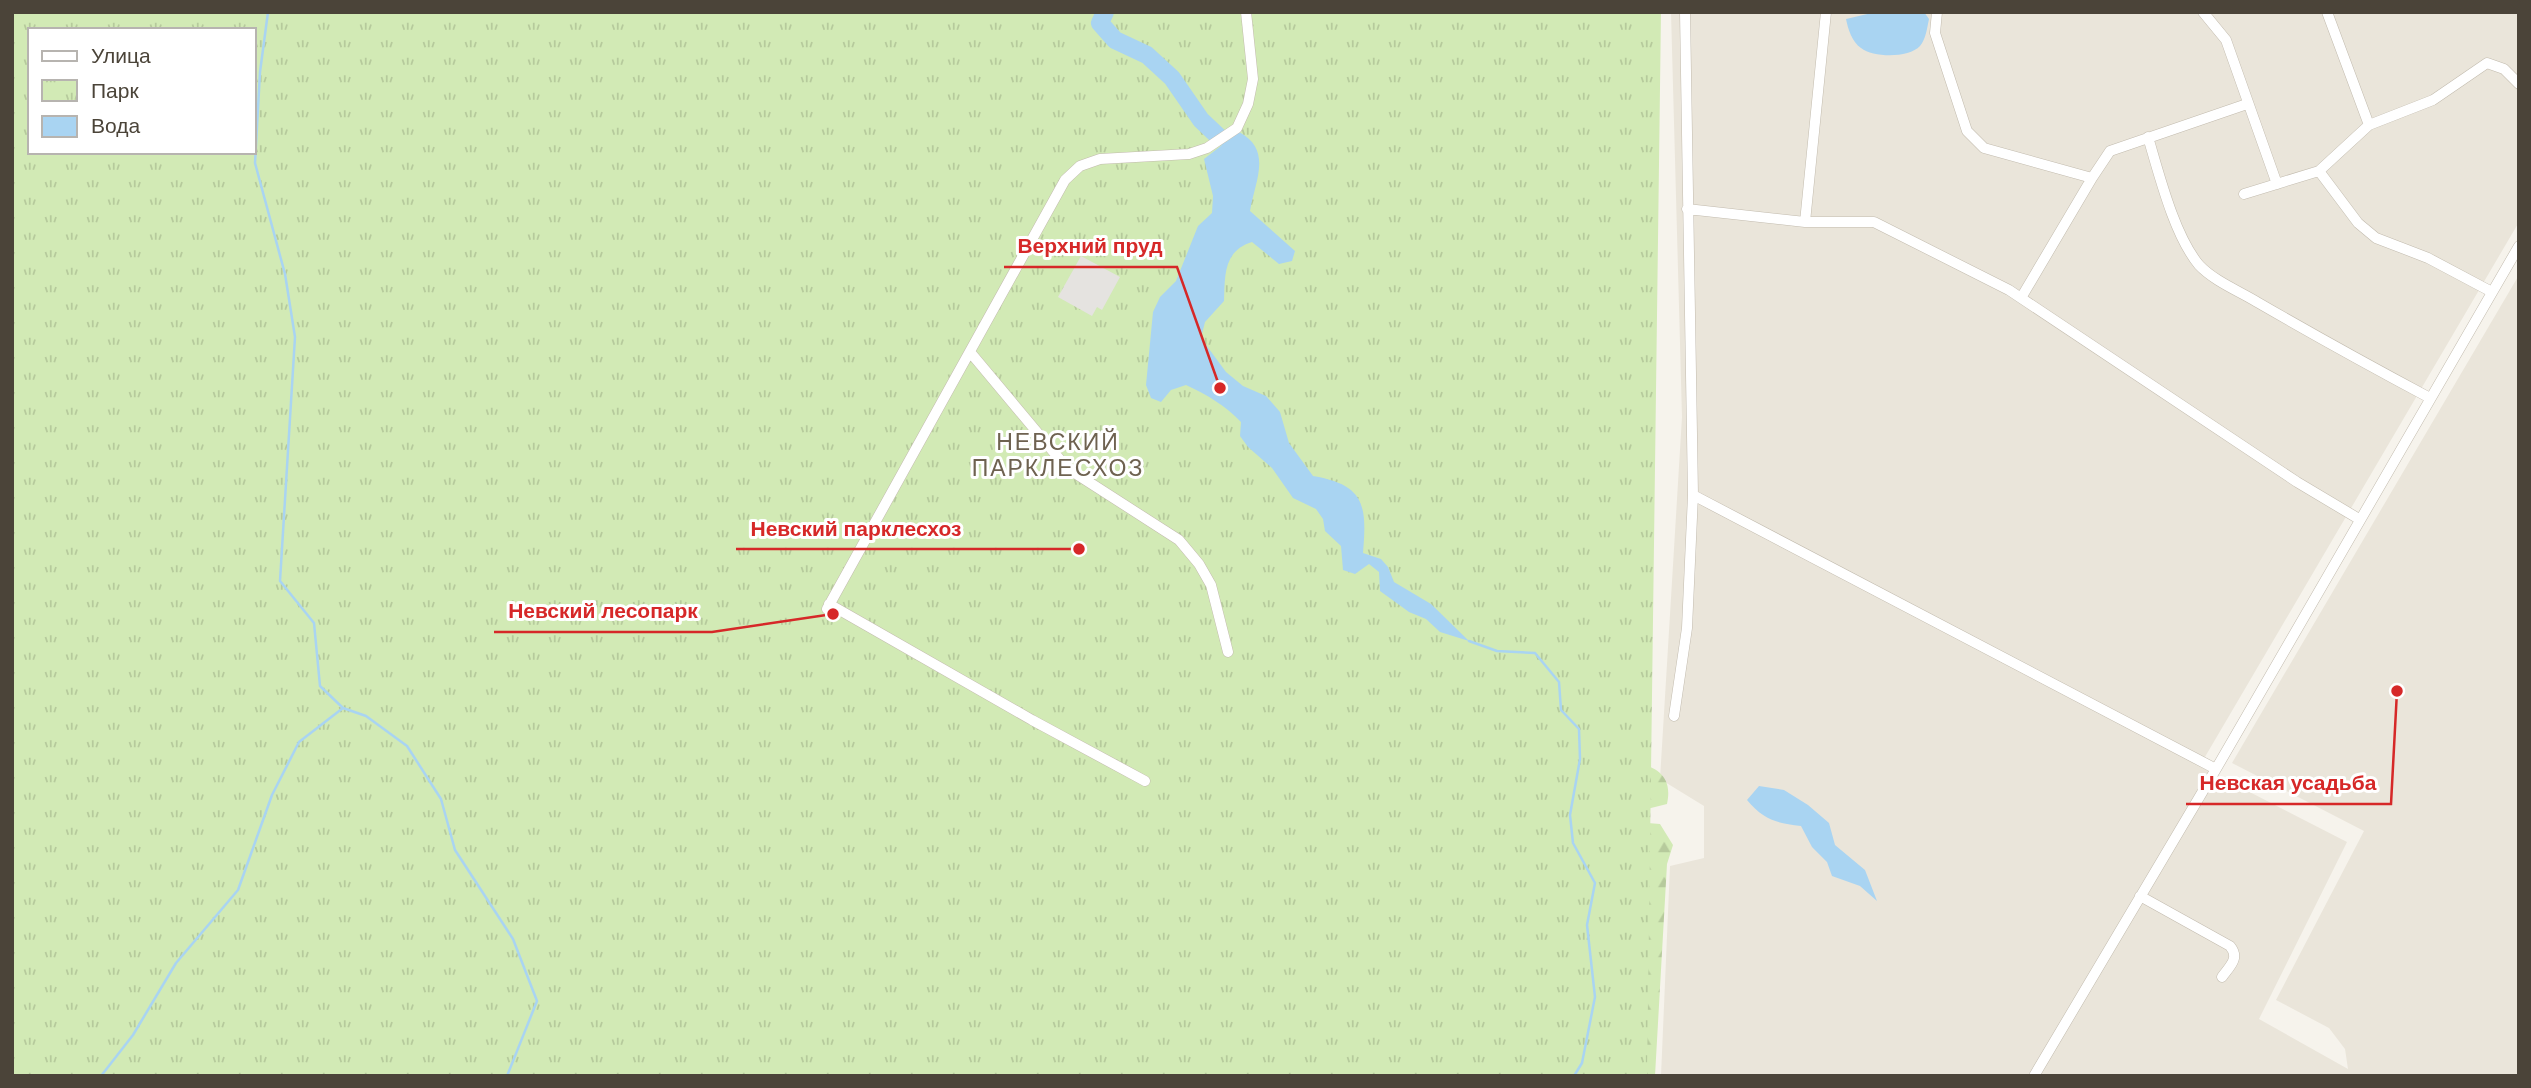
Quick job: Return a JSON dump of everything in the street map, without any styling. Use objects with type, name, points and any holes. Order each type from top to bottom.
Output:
[{"type":"street","points":[[1145,781],[828,606],[1065,180],[1080,166],[1100,159],[1189,154],[1207,148],[1237,128],[1248,104],[1253,79],[1245,12]]},
{"type":"street","points":[[1674,716],[1687,628],[1693,495],[1685,12]]},
{"type":"street","points":[[1805,222],[1826,12]]},
{"type":"street","points":[[1937,12],[1935,33],[1967,131],[1984,148],[2092,178]]},
{"type":"street","points":[[2203,12],[2226,40],[2277,184]]},
{"type":"street","points":[[2327,12],[2369,125]]},
{"type":"street","points":[[2244,194],[2319,170],[2369,125],[2433,100],[2487,63],[2504,69],[2519,84]]},
{"type":"street","points":[[2021,298],[2110,151],[2247,104]]},
{"type":"street","points":[[2148,136],[2166,197],[2188,249],[2200,266],[2304,330],[2430,398]]},
{"type":"street","points":[[2319,170],[2358,223],[2376,238],[2428,258],[2492,292]]},
{"type":"street","points":[[1687,209],[1805,222],[1874,222],[2021,298],[2297,482],[2359,519]]},
{"type":"street","points":[[2034,1076],[2216,769],[2519,246]]},
{"type":"street","points":[[970,352],[1067,468],[1179,540],[1199,564],[1211,585],[1228,652]]},
{"type":"street","points":[[1693,495],[2216,769]]},
{"type":"street","points":[[2140,896],[2230,946],[2235,952],[2235,958],[2222,977]]},
{"type":"shaded area","points":[[1671,12],[2519,12],[2519,222],[2201,767],[2347,842],[2259,1019],[2348,1069],[2345,1049],[2329,1028],[2276,1000],[2364,831],[2232,763],[2519,275],[2519,1076],[1661,1076],[1670,866],[1704,858],[1704,806],[1660,779],[1682,417]]},
{"type":"shaded area","points":[[1081,256],[1120,277],[1102,310],[1097,307],[1092,316],[1058,297]]},
{"type":"green space","points":[[12,12],[1661,12],[1647,1076],[12,1076]]},
{"type":"green space","points":[[1624,758],[1658,772],[1664,777],[1668,793],[1667,804],[1635,812],[1635,822],[1660,824],[1673,845],[1667,864],[1655,1076],[1585,1076],[1594,1060],[1610,1014],[1598,954],[1601,876],[1578,824],[1582,788],[1597,765]]},
{"type":"water","points":[[1876,12],[1924,12],[1929,19],[1920,46],[1900,55],[1874,54],[1861,48],[1853,39],[1846,19]]},
{"type":"water","points":[[1239,132],[1249,139],[1259,157],[1258,178],[1250,211],[1295,251],[1292,261],[1279,264],[1252,242],[1236,252],[1228,265],[1224,301],[1205,322],[1201,338],[1226,372],[1243,386],[1266,396],[1280,412],[1289,443],[1313,476],[1343,485],[1353,492],[1363,510],[1363,553],[1381,559],[1388,567],[1394,582],[1431,604],[1469,641],[1440,632],[1426,619],[1409,612],[1380,591],[1379,572],[1369,564],[1355,574],[1343,570],[1341,546],[1325,531],[1323,519],[1316,509],[1293,498],[1272,468],[1248,447],[1240,436],[1241,422],[1222,405],[1186,385],[1171,390],[1161,402],[1151,398],[1146,385],[1153,312],[1160,297],[1176,281],[1198,226],[1212,213],[1213,196],[1204,159]]},
{"type":"water","points":[[1759,786],[1784,790],[1829,823],[1835,845],[1865,870],[1877,901],[1860,886],[1832,876],[1827,862],[1812,847],[1801,826],[1771,819],[1753,807],[1747,800]]},
{"type":"waterway","points":[[256,145],[260,72],[268,12]]},
{"type":"waterway","points":[[1105,12],[1100,23],[1115,40],[1147,55],[1172,78],[1201,120],[1219,137]]},
{"type":"waterway","points":[[255,154],[255,163],[285,274],[295,337],[280,581],[314,623],[320,686],[343,708],[366,716],[407,746],[441,799],[455,850],[513,939],[537,1001],[507,1076]]},
{"type":"waterway","points":[[1469,641],[1497,651],[1535,653],[1559,682],[1561,710],[1579,729],[1580,759],[1570,815],[1573,843],[1595,883],[1587,925],[1595,997],[1582,1063],[1574,1076]]},
{"type":"waterway","points":[[101,1076],[133,1035],[176,963],[238,890],[272,795],[299,742],[343,708]]},
{"type":"place","name":"Верхний пруд","points":[[1220,388]]},
{"type":"place","name":"Невский парклесхоз","points":[[1079,549]]},
{"type":"place","name":"Невский лесопарк","points":[[833,614]]},
{"type":"place","name":"Невская усадьба","points":[[2397,691]]},
{"type":"district","name":"НЕВСКИЙ ПАРКЛЕСХОЗ","points":[[1058,455]]}]
